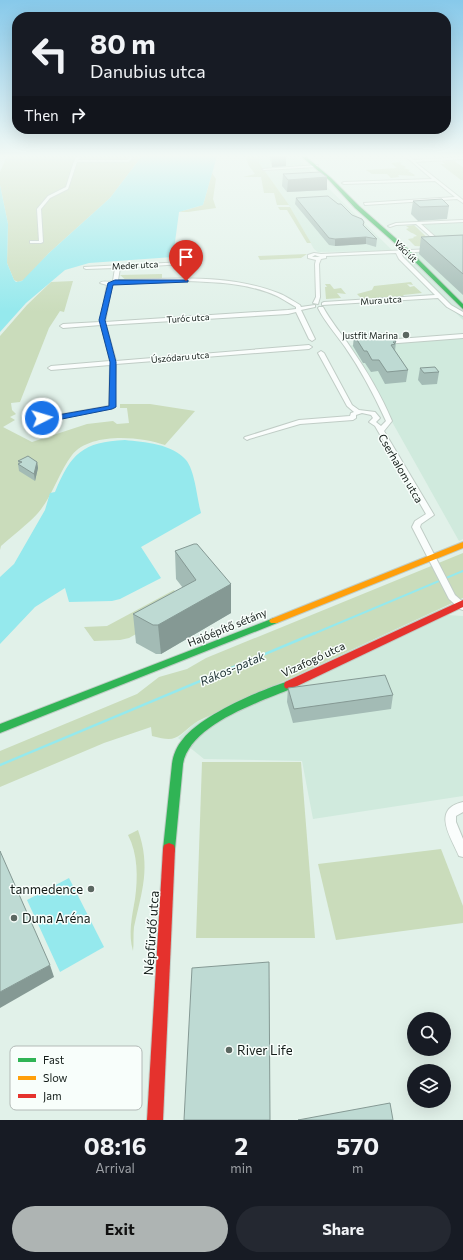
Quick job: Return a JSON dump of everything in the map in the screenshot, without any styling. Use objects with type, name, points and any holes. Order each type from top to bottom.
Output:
[{"type":"street","points":[[32,242],[44,242],[40,208]]},
{"type":"street","name":"Váci út","points":[[358,208],[400,252],[463,308]]},
{"type":"street","points":[[390,226],[396,224],[463,220]]},
{"type":"street","points":[[417,223],[443,247]]},
{"type":"street","points":[[380,431],[389,421],[385,410],[349,344],[334,330],[319,305],[320,259],[345,254],[433,250]]},
{"type":"street","name":"Váci út","points":[[400,252],[400,258],[449,306],[463,308]]},
{"type":"street","name":"Meder utca","points":[[86,268],[183,263]]},
{"type":"street","points":[[31,418],[52,418],[112,407],[113,362],[103,324],[106,300],[118,266]]},
{"type":"street","points":[[102,283],[209,281],[242,283],[284,298],[298,306],[298,310],[312,339]]},
{"type":"street","name":"Mura utca","points":[[319,305],[438,296]]},
{"type":"street","name":"Turóc utca","points":[[63,326],[288,312],[319,305]]},
{"type":"street","points":[[381,342],[463,336]]},
{"type":"street","name":"Úszódaru utca","points":[[51,368],[309,347]]},
{"type":"street","points":[[247,438],[299,422],[353,418],[353,414],[357,411],[350,406],[321,353]]},
{"type":"street","name":"Cserhalom utca","points":[[357,411],[371,412],[377,417],[376,420],[372,422],[377,425],[430,515],[418,523],[416,527],[432,557]]},
{"type":"street","name":"Hajóépítő sétány","points":[[0,729],[180,659],[463,545]]},
{"type":"street","points":[[432,557],[452,597],[462,605]]},
{"type":"street","name":"Vizafogó utca","points":[[182,749],[195,733],[213,720],[462,605]]},
{"type":"street","name":"Népfürdő utca","points":[[155,1120],[172,807],[177,769],[182,749]]},
{"type":"street","points":[[463,807],[458,808],[451,814],[450,822],[463,852]]},
{"type":"shaded area","points":[[5,208],[99,208],[49,253],[24,280],[18,282],[14,280],[7,263],[8,224]]},
{"type":"shaded area","points":[[192,208],[214,208],[188,212],[179,212]]},
{"type":"shaded area","points":[[279,208],[291,208],[311,243],[307,243],[287,210],[280,210]]},
{"type":"shaded area","points":[[291,208],[349,208],[393,251],[318,252],[314,249]]},
{"type":"shaded area","points":[[463,222],[463,244],[445,245],[423,224]]},
{"type":"shaded area","points":[[414,225],[437,247],[415,246],[408,239],[417,236],[406,229],[409,228],[406,226]]},
{"type":"shaded area","points":[[463,247],[463,320],[396,253],[411,250]]},
{"type":"shaded area","points":[[307,254],[301,258],[260,260],[258,256]]},
{"type":"shaded area","points":[[162,274],[162,280],[127,281],[120,275]]},
{"type":"shaded area","points":[[73,281],[64,312],[60,311],[49,328],[20,402],[11,403],[12,410],[16,414],[10,417],[15,420],[3,427],[32,442],[87,424],[113,421],[117,424],[129,423],[127,408],[120,408],[120,404],[150,404],[195,411],[165,445],[129,438],[116,438],[91,442],[80,448],[67,462],[43,507],[25,526],[1,546],[0,550],[0,336],[27,305],[51,282]]},
{"type":"shaded area","points":[[411,282],[413,285],[407,284],[410,287],[414,286],[422,293],[362,299],[357,294],[372,290],[374,286]]},
{"type":"shaded area","points":[[325,284],[330,284],[334,289],[341,288],[346,294],[337,293],[341,298],[326,299],[325,287],[327,287]]},
{"type":"shaded area","points":[[463,337],[463,539],[459,541],[350,347],[352,345]]},
{"type":"shaded area","points":[[463,553],[463,598],[202,719],[172,739],[152,736],[151,727],[104,743],[0,787],[0,751],[137,694],[159,677],[187,669],[206,658]]},
{"type":"shaded area","points":[[174,590],[188,605],[129,638],[120,640],[94,641],[84,627],[107,626]]},
{"type":"shaded area","points":[[440,609],[447,615],[463,616],[463,796],[313,819],[302,761],[204,759],[178,738],[195,723],[209,716]]},
{"type":"shaded area","points":[[202,762],[301,762],[315,938],[196,938]]},
{"type":"shaded area","points":[[138,830],[142,843],[145,867],[134,927],[133,951],[131,932],[137,875],[134,850],[128,835]]},
{"type":"shaded area","points":[[441,849],[463,906],[463,923],[336,940],[318,864]]},
{"type":"water","points":[[0,208],[5,208],[8,224],[7,263],[16,282],[22,281],[49,253],[99,208],[192,208],[179,212],[173,257],[89,263],[65,270],[26,303],[0,332]]},
{"type":"water","points":[[125,440],[166,447],[174,450],[186,460],[192,471],[201,513],[141,547],[161,578],[120,599],[112,601],[69,602],[65,588],[35,607],[0,644],[0,577],[14,564],[45,510],[50,493],[55,492],[67,468],[80,452],[99,443]]},
{"type":"water","points":[[69,878],[104,947],[60,972],[27,900]]},
{"type":"building","points":[[304,208],[345,208],[352,215],[362,219],[364,222],[363,225],[377,239],[366,237],[329,238]]},
{"type":"building","points":[[463,235],[463,274],[421,237]]},
{"type":"building","points":[[387,333],[390,337],[393,337],[396,342],[393,342],[395,344],[391,345],[408,370],[387,372],[379,360],[372,360],[367,351],[364,351],[354,335]]},
{"type":"building","points":[[435,367],[439,372],[424,373],[420,368]]},
{"type":"building","points":[[28,456],[37,462],[34,474],[18,464],[22,462],[18,461]]},
{"type":"building","points":[[197,544],[231,584],[158,625],[153,625],[133,614],[196,580],[175,551]]},
{"type":"building","points":[[385,675],[393,695],[294,709],[288,688]]},
{"type":"building","name":"Duna Aréna","points":[[0,851],[50,965],[0,992]]},
{"type":"building","name":"River Life","points":[[269,962],[270,1120],[184,1120],[192,968]]},
{"type":"building","points":[[390,1103],[393,1120],[298,1120]]},
{"type":"waterway","name":"Rákos-patak","points":[[313,634],[463,571]]},
{"type":"waterway","name":"Rákos-patak","points":[[0,765],[315,633]]},
{"type":"traffic: fast","points":[[358,208],[407,251],[463,307]]},
{"type":"traffic: fast","points":[[0,729],[274,621]]},
{"type":"traffic: fast","points":[[169,849],[175,781],[180,754],[187,742],[198,731],[227,712],[289,685]]},
{"type":"traffic: slow","points":[[274,621],[463,545]]},
{"type":"traffic: jam","points":[[289,685],[463,603]]},
{"type":"traffic: jam","points":[[155,1120],[169,849]]},
{"type":"place","name":"Justfit Marina","points":[[406,335]]},
{"type":"place","name":"tanmedence","points":[[91,889]]},
{"type":"place","name":"Duna Aréna","points":[[14,918]]},
{"type":"place","name":"River Life","points":[[229,1050]]},
{"type":"route","points":[[42,418],[52,418],[112,407],[113,362],[102,320],[110,284],[115,282],[186,281]]}]
